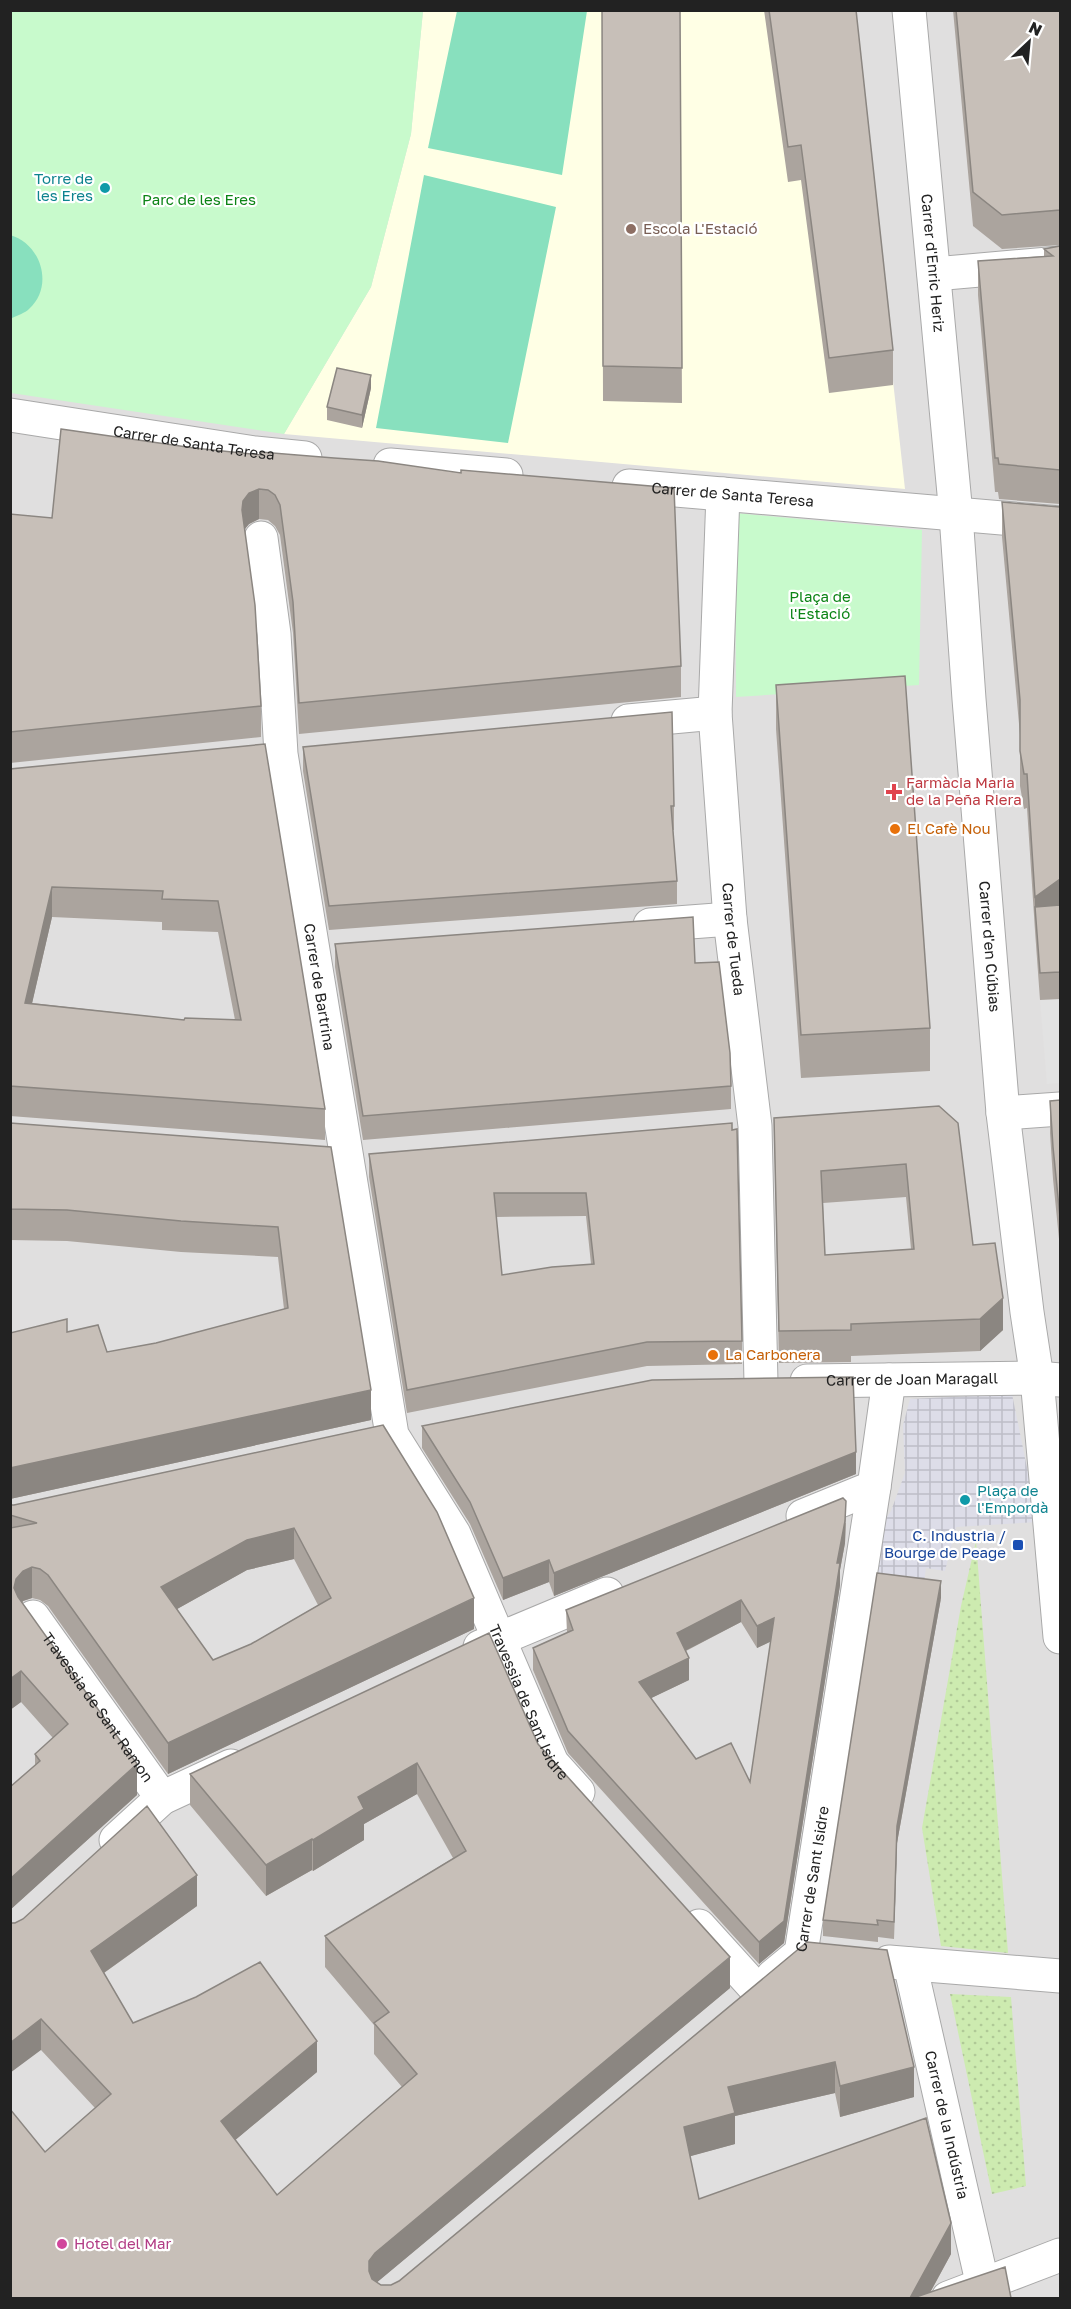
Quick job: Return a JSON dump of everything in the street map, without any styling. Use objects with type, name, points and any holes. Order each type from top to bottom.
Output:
[{"type":"street","name":"Carrer d'Enric Heriz","points":[[909,10],[956,515]]},
{"type":"street","points":[[934,274],[1060,263]]},
{"type":"street","name":"Carrer de Santa Teresa","points":[[10,415],[255,453],[536,478]]},
{"type":"street","name":"Carrer de Santa Teresa","points":[[594,483],[1060,523]]},
{"type":"street","name":"Carrer de Tueda","points":[[723,494],[716,713],[730,919],[755,1126],[761,1382]]},
{"type":"street","name":"Carrer d'en Cúbias","points":[[956,515],[1003,1113],[1025,1301],[1049,1379]]},
{"type":"street","name":"Carrer de Bartrina","points":[[261,538],[274,634],[325,949],[380,1438]]},
{"type":"street","points":[[598,724],[716,713]]},
{"type":"street","points":[[246,757],[293,752]]},
{"type":"street","points":[[623,927],[730,919]]},
{"type":"street","points":[[1003,1113],[1060,1109]]},
{"type":"street","points":[[720,1129],[755,1126]]},
{"type":"street","points":[[312,1158],[347,1160],[382,1157]]},
{"type":"street","points":[[1049,1379],[1060,1637]]},
{"type":"street","name":"Carrer de Joan Maragall","points":[[728,1382],[1049,1379]]},
{"type":"street","name":"Carrer de Sant Isidre","points":[[730,2013],[801,1953],[889,1380]]},
{"type":"street","points":[[380,1438],[427,1428]]},
{"type":"street","name":"Travessia de Sant Isidre","points":[[380,1438],[454,1534],[552,1763],[599,1815]]},
{"type":"street","points":[[774,1527],[874,1487]]},
{"type":"street","points":[[457,1658],[499,1638],[631,1585]]},
{"type":"street","name":"Travessia de Sant Ramon","points":[[33,1617],[162,1798]]},
{"type":"street","points":[[94,1859],[162,1798],[257,1753]]},
{"type":"street","points":[[678,1902],[757,1990]]},
{"type":"street","points":[[801,1953],[1060,1976]]},
{"type":"street","name":"Carrer de la Indústria","points":[[910,1964],[983,2286]]},
{"type":"street","points":[[948,2298],[1060,2255]]},
{"type":"shaded area","points":[[11,11],[1060,11],[1060,2298],[11,2298]]},
{"type":"shaded area","name":"Escola L'Estació","points":[[423,11],[852,11],[905,489],[284,434],[371,287],[411,134]]},
{"type":"shaded area","points":[[1060,999],[1060,1083],[1047,1084],[1040,1000]]},
{"type":"shaded area","name":"Plaça de l'Empordà","points":[[1012,1394],[1038,1522],[956,1527],[945,1571],[926,1568],[922,1596],[868,1589],[881,1526],[891,1511],[905,1473],[903,1425],[910,1399]]},
{"type":"green space","name":"Parc de les Eres","points":[[11,11],[423,11],[411,134],[371,287],[284,434],[11,393]]},
{"type":"green space","points":[[457,11],[587,11],[562,175],[428,148]]},
{"type":"green space","points":[[424,175],[556,207],[508,443],[376,428]]},
{"type":"green space","points":[[10,235],[30,247],[41,267],[42,278],[37,300],[27,310],[12,318],[10,318]]},
{"type":"green space","name":"Plaça de l'Estació","points":[[735,513],[922,530],[919,685],[736,697]]},
{"type":"green space","points":[[976,1541],[1008,1953],[941,1946],[922,1828],[961,1606]]},
{"type":"green space","points":[[950,1994],[1011,1997],[1026,2186],[992,2194]]},
{"type":"building","points":[[602,10],[680,10],[682,368],[603,366]]},
{"type":"building","points":[[769,10],[856,10],[893,350],[829,358],[801,145],[788,147]]},
{"type":"building","points":[[956,10],[1060,10],[1060,210],[1002,215],[973,192]]},
{"type":"building","points":[[1060,246],[1060,470],[999,464],[998,458],[995,458],[978,261],[1053,256],[1044,249]]},
{"type":"building","points":[[337,368],[371,375],[362,415],[327,407]]},
{"type":"building","points":[[61,429],[261,455],[261,452],[378,461],[461,473],[461,470],[674,488],[681,666],[299,703],[293,602],[280,505],[275,495],[268,490],[259,489],[249,493],[243,501],[242,510],[255,605],[261,706],[10,732],[10,514],[52,518]]},
{"type":"building","points":[[1002,502],[1060,507],[1060,879],[1035,897],[1027,774],[1024,774],[1020,751],[1020,700]]},
{"type":"building","points":[[905,676],[930,1028],[801,1035],[776,685]]},
{"type":"building","points":[[672,712],[674,806],[671,806],[677,881],[329,906],[303,747]]},
{"type":"building","points":[[265,744],[325,1109],[10,1086],[10,769]],"holes":[[[52,887],[163,891],[162,899],[218,901],[241,1020],[185,1018],[184,1020],[25,1003]]]},
{"type":"building","points":[[1060,905],[1060,972],[1040,973],[1035,907]]},
{"type":"building","points":[[693,917],[695,963],[719,962],[730,1053],[731,1086],[363,1116],[335,944]]},
{"type":"building","points":[[1060,1100],[1060,1217],[1050,1101]]},
{"type":"building","points":[[939,1106],[958,1123],[973,1245],[995,1243],[1003,1298],[980,1319],[851,1324],[851,1330],[779,1331],[774,1118]],"holes":[[[906,1164],[914,1249],[825,1255],[821,1171]]]},
{"type":"building","points":[[10,1123],[331,1147],[371,1390],[10,1468],[10,1333],[67,1319],[67,1332],[98,1325],[107,1352],[156,1343],[288,1308],[278,1227],[181,1221],[67,1210],[10,1209]]},
{"type":"building","points":[[732,1123],[732,1130],[737,1129],[742,1341],[647,1342],[407,1390],[369,1154]],"holes":[[[494,1193],[586,1193],[594,1264],[552,1267],[502,1275]]]},
{"type":"building","points":[[853,1377],[856,1452],[554,1573],[549,1560],[503,1578],[470,1502],[422,1426],[652,1380]]},
{"type":"building","points":[[383,1425],[437,1512],[474,1598],[168,1743],[48,1575],[32,1567],[23,1571],[16,1579],[14,1588],[18,1597],[137,1764],[10,1879],[10,1787],[40,1761],[35,1754],[68,1724],[21,1671],[10,1679],[10,1528],[37,1523],[10,1515],[10,1505]],"holes":[[[294,1528],[331,1598],[251,1644],[213,1660],[161,1587],[247,1540]]]},
{"type":"building","points":[[843,1498],[846,1501],[845,1521],[837,1563],[840,1563],[784,1921],[759,1942],[568,1731],[533,1648],[573,1630],[566,1610]],"holes":[[[741,1600],[757,1626],[774,1618],[750,1782],[731,1743],[696,1759],[639,1682],[689,1658],[677,1633]]]},
{"type":"building","points":[[877,1573],[941,1581],[897,1826],[894,1922],[877,1920],[878,1925],[823,1920]]},
{"type":"building","points":[[489,1633],[538,1744],[730,1957],[375,2253],[369,2261],[372,2279],[381,2285],[391,2285],[399,2281],[807,1942],[887,1950],[914,2067],[840,2086],[835,2062],[728,2087],[735,2113],[684,2127],[699,2199],[926,2118],[951,2223],[910,2298],[10,2298],[10,2109],[45,2152],[111,2094],[41,2019],[10,2043],[10,1923],[23,1919],[147,1806],[197,1875],[91,1951],[133,2023],[196,1997],[260,1962],[317,2041],[221,2121],[277,2195],[417,2074],[374,2023],[389,2012],[325,1936],[466,1851],[417,1763],[358,1797],[364,1809],[266,1865],[190,1774]]},
{"type":"building","points":[[1005,2267],[1011,2298],[913,2298]]},
{"type":"place","name":"Torre de les Eres","points":[[105,188]]},
{"type":"place","name":"Escola L'Estació","points":[[631,229]]},
{"type":"place","name":"Farmàcia Maria de la Peña Riera","points":[[894,792]]},
{"type":"place","name":"El Cafè Nou","points":[[895,829]]},
{"type":"place","name":"La Carbonera","points":[[713,1355]]},
{"type":"place","name":"Plaça de l'Empordà","points":[[965,1500]]},
{"type":"place","name":"C. Industria / Bourge de Peage","points":[[1018,1545]]},
{"type":"place","name":"Hotel del Mar","points":[[62,2244]]}]
